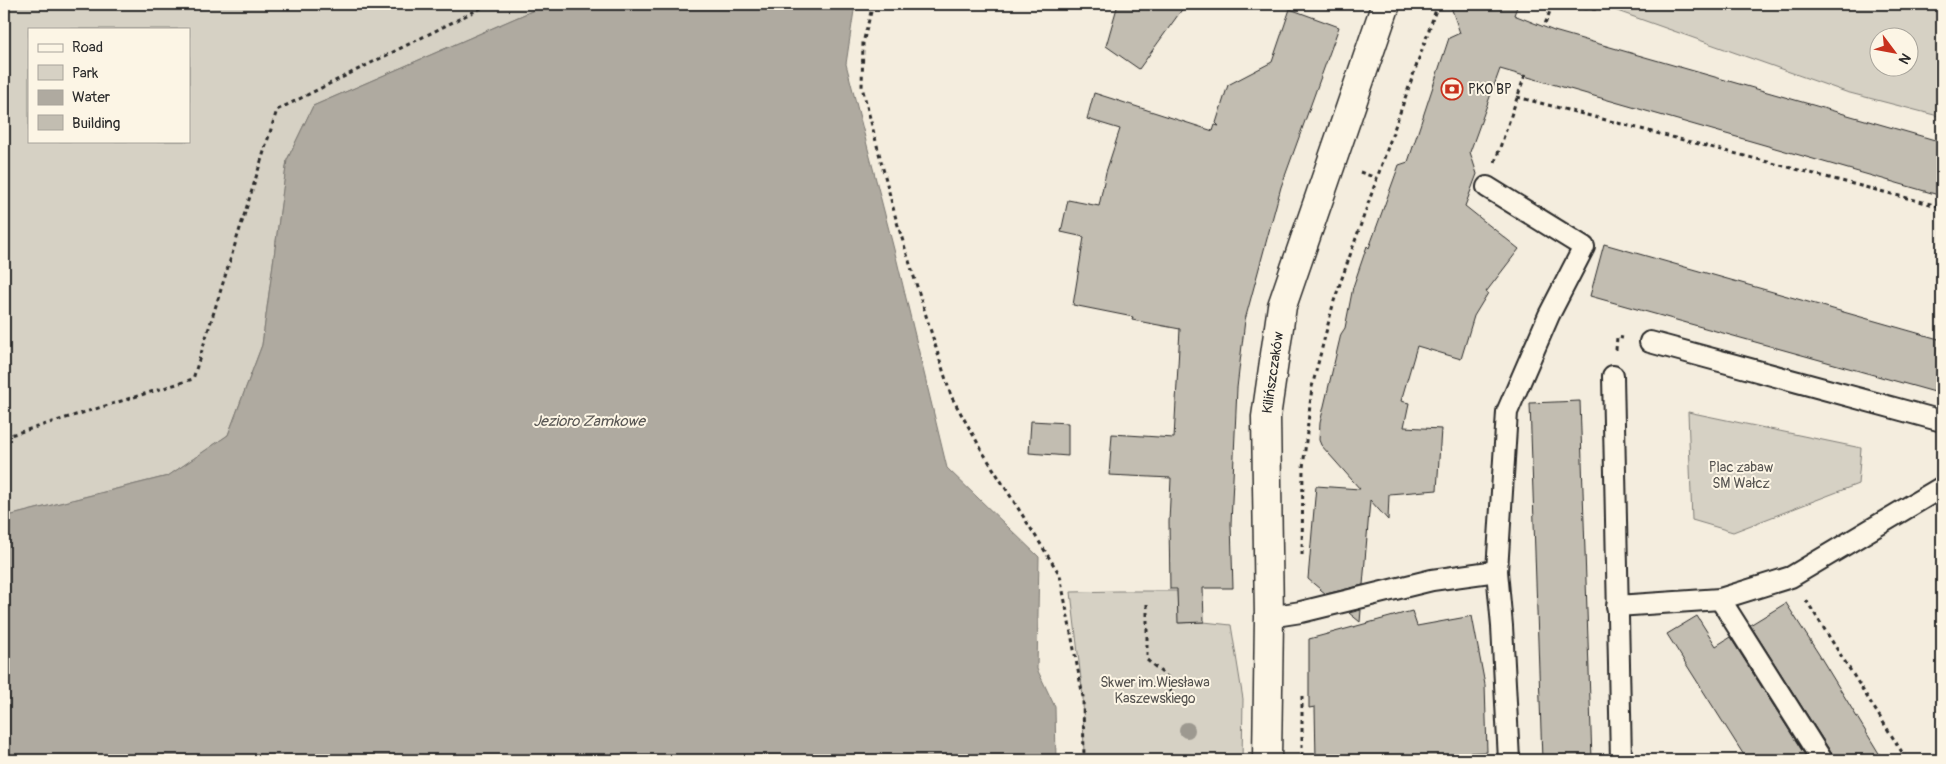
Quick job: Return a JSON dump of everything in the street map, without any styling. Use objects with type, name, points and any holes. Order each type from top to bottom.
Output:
[{"type":"main road","name":"Kilińszczaków","points":[[1267,760],[1266,417],[1282,306],[1386,4]]},
{"type":"lane","points":[[1487,187],[1584,247],[1549,315],[1507,412],[1497,571],[1502,626],[1509,760]]},
{"type":"lane","points":[[1650,342],[1942,421]]},
{"type":"lane","points":[[1614,376],[1621,760]]},
{"type":"lane","points":[[1617,606],[1720,599],[1791,577],[1942,487]]},
{"type":"lane","points":[[1268,617],[1301,612],[1432,580],[1497,571]]},
{"type":"lane","points":[[1720,599],[1822,760]]},
{"type":"path","points":[[4,437],[193,379],[277,110],[489,4]]},
{"type":"path","points":[[873,4],[863,43],[862,87],[896,219],[951,396],[984,454],[1060,575],[1083,697],[1084,760]]},
{"type":"path","points":[[1302,564],[1303,468],[1312,387],[1334,302],[1438,4]]},
{"type":"path","points":[[1543,4],[1597,9],[1624,4]]},
{"type":"path","points":[[1926,4],[1942,8]]},
{"type":"path","points":[[1544,27],[1552,6]]},
{"type":"path","points":[[1487,187],[1526,75]]},
{"type":"path","points":[[1517,97],[1942,207]]},
{"type":"path","points":[[1791,577],[1907,760]]},
{"type":"path","points":[[1147,604],[1147,660],[1172,681],[1169,700]]},
{"type":"path","points":[[1302,691],[1302,760]]},
{"type":"green space","points":[[4,4],[548,4],[313,106],[287,160],[262,345],[228,435],[168,476],[4,517]]},
{"type":"green space","points":[[1608,4],[1926,4],[1942,9],[1942,117],[1846,92],[1606,7]]},
{"type":"green space","name":"Plac zabaw SM Wałcz","points":[[1688,412],[1861,448],[1858,484],[1733,532],[1692,520]]},
{"type":"green space","name":"Skwer im.Wiesława Kaszewskiego","points":[[1177,591],[1179,623],[1204,622],[1231,625],[1243,699],[1242,760],[1084,760],[1083,697],[1071,592]]},
{"type":"water","name":"Jezioro Zamkowe","points":[[548,4],[855,4],[846,64],[897,261],[947,468],[1039,557],[1037,669],[1055,707],[1056,760],[4,760],[4,517],[168,476],[228,435],[262,345],[287,160],[313,106]]},
{"type":"building","points":[[1118,4],[1186,4],[1139,69],[1106,46]]},
{"type":"building","points":[[1450,4],[1518,4],[1514,15],[1554,31],[1942,142],[1942,196],[1500,69],[1470,152],[1477,174],[1465,206],[1519,249],[1486,292],[1488,293],[1474,316],[1461,359],[1417,346],[1401,401],[1409,403],[1404,427],[1441,429],[1437,490],[1389,494],[1388,520],[1370,500],[1363,585],[1326,594],[1308,579],[1316,486],[1360,489],[1321,445],[1319,440],[1320,423],[1341,334],[1345,328],[1353,287],[1367,246],[1369,248],[1399,165],[1408,162],[1449,38],[1460,33]]},
{"type":"building","points":[[1290,9],[1339,27],[1281,187],[1245,320],[1237,388],[1231,524],[1233,588],[1203,588],[1204,622],[1178,623],[1177,589],[1170,589],[1169,522],[1171,478],[1109,475],[1112,434],[1174,438],[1180,329],[1132,320],[1133,317],[1073,305],[1084,237],[1061,232],[1068,200],[1099,206],[1106,172],[1120,129],[1087,119],[1094,93],[1213,131],[1215,125],[1219,126],[1216,123],[1228,85],[1272,62]]},
{"type":"building","points":[[1604,244],[1942,340],[1942,394],[1590,296]]},
{"type":"building","points":[[1580,401],[1592,760],[1542,760],[1530,403]]},
{"type":"building","points":[[1031,421],[1068,423],[1068,456],[1029,453]]},
{"type":"building","points":[[1786,603],[1883,760],[1834,760],[1750,625]]},
{"type":"building","points":[[1361,610],[1360,622],[1349,613]]},
{"type":"building","points":[[1412,611],[1417,626],[1472,616],[1485,685],[1487,752],[1461,753],[1462,760],[1316,760],[1315,707],[1309,708],[1309,639]]},
{"type":"building","points":[[1697,616],[1716,646],[1730,637],[1808,760],[1747,760],[1667,634]]},
{"type":"place","name":"PKO BP","points":[[1452,89]]}]
